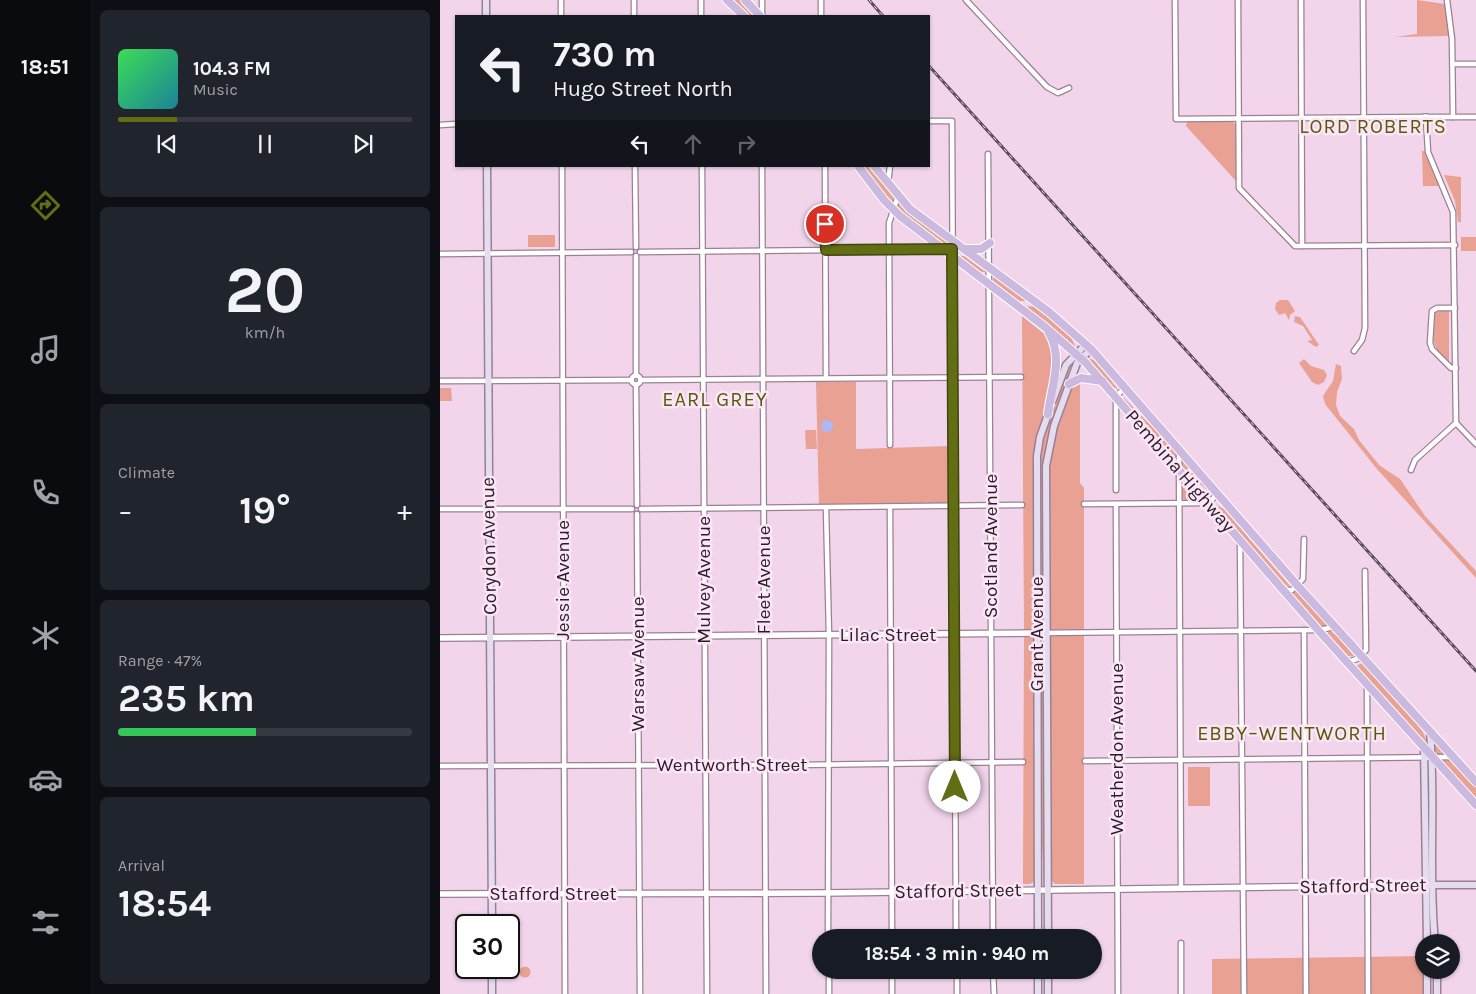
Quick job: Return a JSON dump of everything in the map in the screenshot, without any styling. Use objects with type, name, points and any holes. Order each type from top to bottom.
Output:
[{"type":"main road","points":[[486,0],[486,15]]},
{"type":"main road","points":[[727,0],[743,15]]},
{"type":"main road","points":[[747,0],[760,15]]},
{"type":"main road","name":"Corydon Avenue","points":[[487,167],[492,914]]},
{"type":"main road","name":"Pembina Highway","points":[[859,167],[893,210],[943,249],[952,252],[989,284],[1046,327],[1079,356],[1116,396],[1318,630],[1424,747],[1428,757],[1476,805]]},
{"type":"main road","name":"Pembina Highway","points":[[875,167],[898,196],[1088,346],[1126,387],[1297,585],[1476,782]]},
{"type":"main road","points":[[964,249],[981,249],[990,243]]},
{"type":"main road","points":[[1011,301],[1022,304],[1033,301]]},
{"type":"main road","points":[[1046,327],[1056,344],[1057,361],[1048,414]]},
{"type":"main road","name":"Grant Avenue","points":[[1038,929],[1037,456],[1048,414],[1064,369],[1088,346]]},
{"type":"main road","name":"Grant Avenue","points":[[1048,929],[1046,466],[1054,426],[1079,356]]},
{"type":"main road","points":[[1069,384],[1081,378],[1103,382]]},
{"type":"main road","points":[[1426,934],[1429,885],[1428,757],[1430,732]]},
{"type":"main road","points":[[1429,885],[1434,934]]},
{"type":"main road","name":"Stafford Street","points":[[1429,885],[1476,885]]},
{"type":"main road","points":[[492,979],[492,994]]},
{"type":"main road","points":[[1038,979],[1038,994]]},
{"type":"main road","points":[[1048,979],[1048,994]]},
{"type":"main road","points":[[1427,979],[1427,994]]},
{"type":"main road","points":[[1437,979],[1437,994]]},
{"type":"street","points":[[561,0],[561,15]]},
{"type":"street","points":[[634,0],[634,15]]},
{"type":"street","points":[[701,0],[701,15]]},
{"type":"street","points":[[761,15],[762,0]]},
{"type":"street","points":[[821,0],[821,15]]},
{"type":"street","points":[[966,0],[1047,87],[1058,93],[1069,88]]},
{"type":"street","points":[[1175,0],[1176,119],[1476,117]]},
{"type":"street","points":[[1238,0],[1239,188],[1292,245],[1455,245]]},
{"type":"street","points":[[1301,0],[1302,246]]},
{"type":"street","points":[[1354,351],[1362,340],[1365,328],[1363,0]]},
{"type":"street","points":[[1448,0],[1453,64],[1453,117]]},
{"type":"street","points":[[1453,64],[1476,64]]},
{"type":"street","points":[[1426,117],[1428,152],[1452,205],[1455,245],[1456,423],[1476,444]]},
{"type":"street","points":[[930,121],[952,121],[956,929]]},
{"type":"street","points":[[440,124],[455,124]]},
{"type":"street","name":"Scotland Avenue","points":[[988,154],[993,929]]},
{"type":"street","name":"Jessie Avenue","points":[[562,167],[565,994]]},
{"type":"street","points":[[635,167],[636,247],[640,252]]},
{"type":"street","name":"Mulvey Avenue","points":[[702,167],[707,994]]},
{"type":"street","name":"Fleet Avenue","points":[[762,167],[766,994]]},
{"type":"street","points":[[825,167],[826,378]]},
{"type":"street","points":[[888,184],[890,167]]},
{"type":"street","points":[[890,445],[888,250],[889,223],[898,196]]},
{"type":"street","points":[[631,252],[636,247]]},
{"type":"street","points":[[440,381],[632,380],[636,376],[636,256],[640,252],[943,249]]},
{"type":"street","points":[[952,252],[964,249]]},
{"type":"street","points":[[440,254],[631,252],[636,256]]},
{"type":"street","points":[[1455,308],[1437,308],[1432,311],[1430,343],[1432,349],[1451,368],[1456,368]]},
{"type":"street","points":[[636,376],[641,380]]},
{"type":"street","points":[[636,384],[641,380],[1021,377]]},
{"type":"street","points":[[632,380],[636,384],[637,505],[641,509],[1022,505]]},
{"type":"street","points":[[1116,490],[1116,396],[1126,387]]},
{"type":"street","points":[[1411,470],[1415,460],[1456,423]]},
{"type":"street","points":[[1179,448],[1180,888]]},
{"type":"street","points":[[1084,504],[1208,503],[1218,494]]},
{"type":"street","name":"Weatherdon Avenue","points":[[1116,504],[1118,994]]},
{"type":"street","points":[[440,509],[632,509],[637,505]]},
{"type":"street","points":[[890,507],[892,929]]},
{"type":"street","points":[[826,508],[829,636],[828,929]]},
{"type":"street","points":[[632,509],[637,514],[641,509]]},
{"type":"street","name":"Warsaw Avenue","points":[[637,514],[640,994]]},
{"type":"street","points":[[1283,590],[1292,590],[1303,579],[1304,539]]},
{"type":"street","points":[[1240,541],[1244,994]]},
{"type":"street","points":[[1347,662],[1357,659],[1366,650],[1365,571]]},
{"type":"street","name":"Lilac Street","points":[[440,638],[992,635],[1318,630],[1336,627]]},
{"type":"street","points":[[1304,630],[1306,994]]},
{"type":"street","points":[[1367,683],[1368,994]]},
{"type":"street","points":[[1085,761],[1242,758],[1453,758]]},
{"type":"street","name":"Wentworth Street","points":[[440,766],[1023,762]]},
{"type":"street","name":"Stafford Street","points":[[440,894],[828,893],[1429,885]]},
{"type":"street","points":[[1181,943],[1181,994]]},
{"type":"street","points":[[829,979],[829,994]]},
{"type":"street","points":[[892,979],[892,994]]},
{"type":"street","points":[[957,979],[957,994]]},
{"type":"street","points":[[993,979],[994,994]]},
{"type":"shaded area","points":[[732,0],[741,0],[754,15],[747,15]]},
{"type":"shaded area","points":[[1417,0],[1445,4],[1449,36],[1395,37],[1417,34]]},
{"type":"shaded area","points":[[1187,122],[1233,122],[1236,125],[1236,181],[1186,126]]},
{"type":"shaded area","points":[[1422,151],[1425,151],[1441,186],[1423,186]]},
{"type":"shaded area","points":[[862,167],[871,167],[893,197],[893,206]]},
{"type":"shaded area","points":[[1444,175],[1461,177],[1461,222],[1458,222],[1455,201]]},
{"type":"shaded area","points":[[899,202],[946,239],[949,246],[943,246],[897,210]]},
{"type":"shaded area","points":[[528,235],[555,235],[555,247],[528,247]]},
{"type":"shaded area","points":[[1461,237],[1476,237],[1476,251],[1461,251]]},
{"type":"shaded area","points":[[957,256],[964,256],[986,272],[978,272]]},
{"type":"shaded area","points":[[993,275],[1027,301],[1019,301],[993,281]]},
{"type":"shaded area","points":[[1280,300],[1288,300],[1295,311],[1290,315],[1289,320],[1285,313],[1279,315],[1275,309],[1276,303]]},
{"type":"shaded area","points":[[1034,306],[1069,333],[1076,348],[1024,307]]},
{"type":"shaded area","points":[[1449,310],[1449,362],[1438,352],[1434,342],[1433,315],[1435,312]]},
{"type":"shaded area","points":[[1022,316],[1048,337],[1055,357],[1049,392],[1035,446],[1035,625],[1031,630],[1024,630]]},
{"type":"shaded area","points":[[1295,316],[1300,317],[1319,345],[1316,347],[1307,341],[1312,340],[1303,326],[1294,322]]},
{"type":"shaded area","points":[[1090,359],[1094,360],[1118,389],[1112,387],[1088,361]]},
{"type":"shaded area","points":[[1304,359],[1311,366],[1324,370],[1327,375],[1324,382],[1318,385],[1312,382],[1299,363]]},
{"type":"shaded area","points":[[1072,363],[1050,430],[1045,453],[1044,624],[1042,624],[1041,451],[1046,430],[1067,370]]},
{"type":"shaded area","points":[[1336,364],[1341,366],[1342,379],[1337,392],[1336,405],[1340,416],[1354,429],[1359,440],[1379,465],[1400,479],[1425,516],[1476,571],[1476,578],[1377,469],[1325,404],[1323,396],[1333,381]]},
{"type":"shaded area","points":[[1080,381],[1080,483],[1084,488],[1084,884],[1055,884],[1051,880],[1050,457],[1064,405],[1068,395]]},
{"type":"shaded area","points":[[816,382],[856,382],[856,449],[950,446],[951,503],[819,506]]},
{"type":"shaded area","points":[[440,388],[451,388],[452,401],[440,401]]},
{"type":"shaded area","points":[[1124,398],[1175,450],[1177,461],[1124,401]]},
{"type":"shaded area","points":[[805,430],[816,430],[817,449],[806,449]]},
{"type":"shaded area","points":[[1182,458],[1209,492],[1181,466]]},
{"type":"shaded area","points":[[1184,486],[1195,495],[1194,500],[1186,502],[1181,497],[1181,488]]},
{"type":"shaded area","points":[[1215,504],[1224,509],[1291,587],[1283,584]]},
{"type":"shaded area","points":[[1298,591],[1329,626],[1320,626],[1292,593]]},
{"type":"shaded area","points":[[1329,631],[1336,634],[1354,656],[1347,656],[1327,634]]},
{"type":"shaded area","points":[[1024,636],[1031,636],[1034,639],[1035,881],[1030,884],[1023,884]]},
{"type":"shaded area","points":[[1041,659],[1045,689],[1044,881],[1041,825]]},
{"type":"shaded area","points":[[1362,663],[1422,730],[1428,745],[1356,666]]},
{"type":"shaded area","points":[[1430,732],[1476,782],[1476,805],[1432,757]]},
{"type":"shaded area","points":[[1188,767],[1210,767],[1210,806],[1188,806]]},
{"type":"shaded area","points":[[1415,956],[1415,979],[1427,979],[1427,994],[1212,994],[1212,959]]},
{"type":"shaded area","points":[[525,966],[530,970],[529,976],[525,978],[521,976],[521,968]]},
{"type":"water","points":[[825,420],[829,420],[833,426],[829,432],[825,432],[821,428],[821,424]]},
{"type":"railway","points":[[869,0],[882,15]]},
{"type":"railway","points":[[930,67],[1476,671]]},
{"type":"district","name":"LORD ROBERTS","points":[[1373,126]]},
{"type":"district","name":"EARL GREY","points":[[715,399]]},
{"type":"district","name":"EBBY–WENTWORTH","points":[[1292,733]]},
{"type":"route","points":[[825,224],[826,250],[952,249],[955,787]]}]
